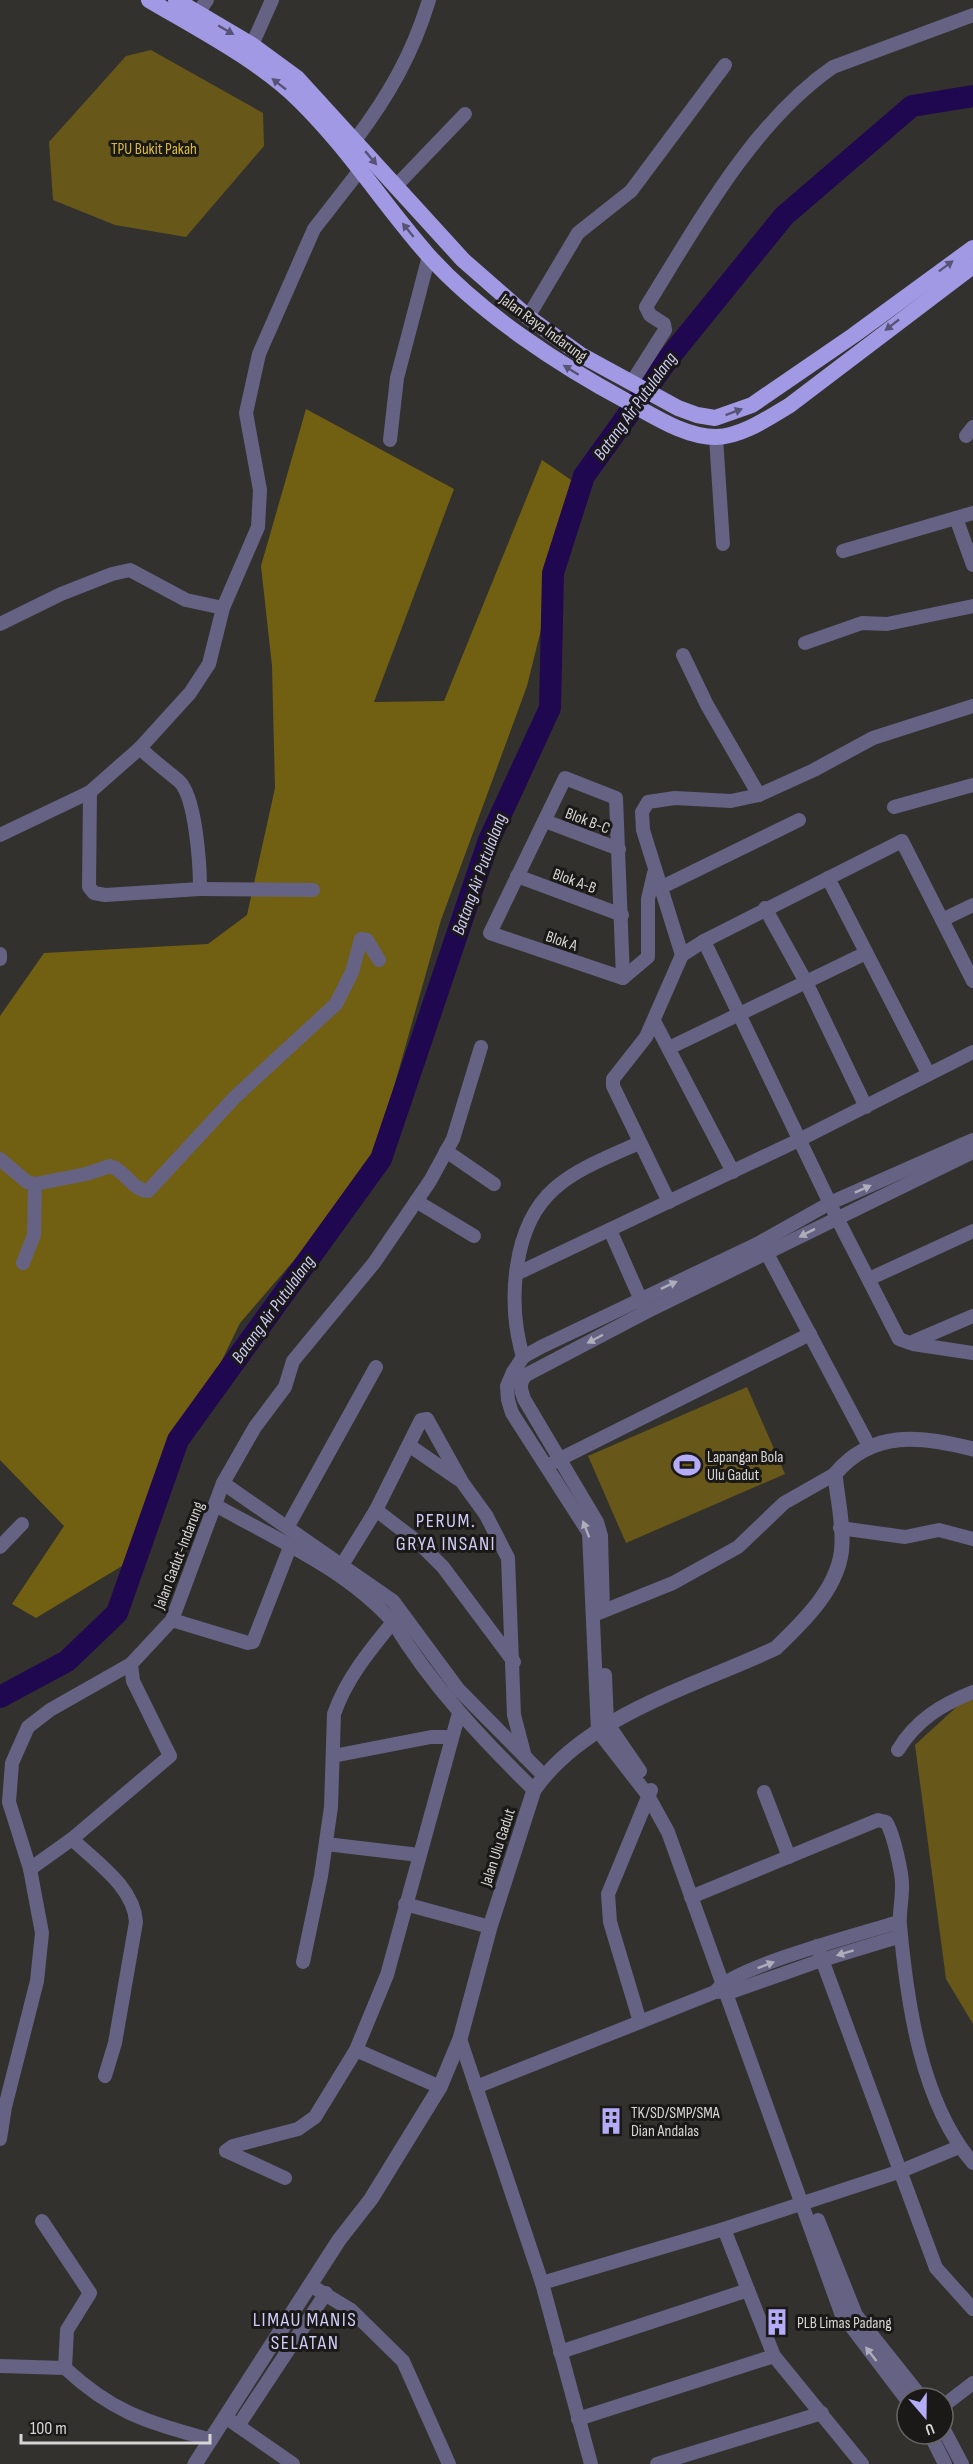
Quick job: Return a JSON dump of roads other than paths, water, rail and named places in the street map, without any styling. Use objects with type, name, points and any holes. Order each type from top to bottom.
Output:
[{"type":"highway","name":"Jalan Raya Indarung","points":[[149,0],[242,57],[299,99],[429,256],[524,339],[573,372],[670,425],[716,438],[764,421],[790,405],[973,248]]},
{"type":"highway","name":"Jalan Raya Indarung","points":[[176,0],[252,45],[297,78],[356,139],[395,187],[463,260],[502,296],[582,356],[678,408],[716,418],[752,405],[913,300],[973,266]]},
{"type":"highway","points":[[490,310],[502,296]]},
{"type":"street","points":[[197,14],[207,0]]},
{"type":"street","points":[[252,45],[272,0]]},
{"type":"street","points":[[356,139],[379,108],[405,65],[429,0]]},
{"type":"street","points":[[634,384],[665,330],[664,324],[650,315],[646,307],[704,213],[761,136],[818,78],[833,67],[973,15]]},
{"type":"street","points":[[528,317],[578,233],[631,191],[725,65]]},
{"type":"street","points":[[395,187],[465,114]]},
{"type":"street","points":[[0,835],[90,792],[140,748],[190,693],[209,664],[223,608],[258,527],[260,490],[246,414],[259,354],[314,229],[360,170]]},
{"type":"street","points":[[390,440],[397,378],[429,256]]},
{"type":"street","points":[[716,438],[723,544]]},
{"type":"street","points":[[843,550],[973,513]]},
{"type":"street","points":[[956,518],[973,564]]},
{"type":"street","points":[[0,624],[61,594],[112,574],[130,570],[186,600],[223,608]]},
{"type":"street","points":[[806,643],[862,623],[887,624],[973,606]]},
{"type":"street","points":[[683,655],[707,705],[759,795]]},
{"type":"street","points":[[682,955],[643,830],[642,812],[648,802],[675,798],[731,801],[759,795],[814,770],[873,738],[973,706]]},
{"type":"street","points":[[140,748],[158,766],[181,782],[196,827],[200,889]]},
{"type":"street","name":"Blok B-C","points":[[565,778],[616,798],[618,849],[545,821],[565,778]]},
{"type":"street","points":[[894,807],[971,791]]},
{"type":"street","points":[[90,792],[89,887],[94,893],[105,895],[200,889],[313,890]]},
{"type":"street","points":[[660,888],[799,820]]},
{"type":"street","points":[[517,876],[545,821]]},
{"type":"street","points":[[669,1202],[612,1082],[614,1075],[646,1037],[682,955],[765,908],[904,842],[973,981]]},
{"type":"street","points":[[618,849],[622,915],[622,978]]},
{"type":"street","points":[[622,978],[648,957],[648,899],[654,870]]},
{"type":"street","name":"Blok A-B","points":[[517,876],[622,915]]},
{"type":"street","name":"Blok A","points":[[517,876],[490,933],[622,978]]},
{"type":"street","points":[[828,878],[928,1074]]},
{"type":"street","points":[[944,919],[973,905]]},
{"type":"street","points":[[765,908],[806,982],[866,1107]]},
{"type":"street","points":[[0,1159],[27,1182],[34,1184],[86,1174],[110,1166],[117,1168],[139,1188],[146,1191],[151,1190],[235,1097],[336,1004],[352,972],[361,939],[367,940],[379,960]]},
{"type":"street","points":[[704,941],[737,1014],[899,1339],[910,1343],[973,1353]]},
{"type":"street","points":[[669,1048],[866,953]]},
{"type":"street","points":[[0,954],[0,959]]},
{"type":"street","points":[[654,1021],[733,1172]]},
{"type":"street","name":"Jalan Gadut-Indarung","points":[[0,2139],[5,2107],[37,1981],[42,1933],[30,1869],[9,1802],[12,1763],[28,1727],[50,1710],[131,1664],[172,1620],[223,1483],[255,1427],[285,1387],[293,1361],[374,1263],[416,1201],[446,1151],[453,1138],[481,1047]]},
{"type":"street","points":[[516,1274],[799,1140],[973,1052]]},
{"type":"street","points":[[764,1247],[830,1203],[973,1140]]},
{"type":"street","points":[[523,1357],[513,1318],[516,1274],[526,1225],[546,1196],[574,1174],[639,1143]]},
{"type":"street","points":[[446,1151],[494,1184]]},
{"type":"street","points":[[598,1614],[589,1533],[512,1413],[508,1400],[507,1386],[523,1357],[644,1305],[764,1247],[837,1218],[973,1152]]},
{"type":"street","points":[[23,1263],[34,1235],[34,1184]]},
{"type":"street","points":[[416,1201],[474,1236]]},
{"type":"street","points":[[610,1230],[644,1305]]},
{"type":"street","points":[[869,1279],[973,1232]]},
{"type":"street","points":[[764,1247],[869,1446]]},
{"type":"street","points":[[644,1305],[526,1375],[520,1385],[524,1399],[561,1459],[599,1529],[598,1614],[603,1727],[673,1820],[725,1988],[806,2201],[856,2314],[913,2386]]},
{"type":"street","points":[[910,1343],[973,1316]]},
{"type":"street","points":[[548,1466],[810,1334]]},
{"type":"street","points":[[288,1526],[376,1367]]},
{"type":"street","points":[[342,1565],[376,1510],[421,1420],[426,1419],[462,1482],[486,1515],[508,1558],[514,1662],[514,1715],[525,1757]]},
{"type":"street","points":[[598,1614],[673,1583],[738,1547],[784,1503],[835,1474],[849,1457],[869,1446],[900,1439],[948,1443],[973,1449]]},
{"type":"street","points":[[410,1446],[462,1482]]},
{"type":"street","name":"Jalan Ulu Gadut","points":[[195,2464],[211,2440],[232,2421],[310,2285],[371,2199],[440,2087],[460,2039],[490,1927],[534,1791],[544,1776],[603,1727],[776,1648],[811,1613],[837,1568],[842,1544],[835,1474]]},
{"type":"street","points":[[223,1483],[393,1601],[458,1689],[544,1776]]},
{"type":"street","points":[[215,1505],[336,1573],[366,1595],[393,1622],[416,1660],[459,1713],[534,1791]]},
{"type":"street","points":[[376,1510],[419,1543],[443,1567],[514,1662]]},
{"type":"street","points":[[0,1547],[22,1524]]},
{"type":"street","points":[[840,1528],[905,1536],[939,1530],[973,1539]]},
{"type":"street","points":[[172,1620],[248,1643],[253,1641],[290,1547]]},
{"type":"street","points":[[303,1962],[326,1844],[334,1784],[332,1729],[339,1700],[373,1647],[393,1622]]},
{"type":"street","points":[[30,1869],[72,1839],[170,1755],[133,1681],[131,1664]]},
{"type":"street","points":[[898,1750],[928,1714],[973,1692]]},
{"type":"street","points":[[285,2178],[226,2151],[233,2146],[298,2129],[315,2117],[356,2050],[387,1976],[459,1713]]},
{"type":"street","points":[[333,1756],[431,1737],[452,1737]]},
{"type":"street","points":[[640,2022],[607,1909],[608,1894],[650,1791]]},
{"type":"street","points":[[764,1792],[789,1857]]},
{"type":"street","points":[[695,1896],[883,1820],[889,1826],[903,1885],[900,1929],[921,2055],[938,2103],[959,2147],[973,2163]]},
{"type":"street","points":[[72,1839],[116,1882],[135,1912],[136,1922],[115,2043],[105,2076]]},
{"type":"street","points":[[326,1844],[419,1855]]},
{"type":"street","points":[[405,1904],[490,1927]]},
{"type":"street","points":[[476,2087],[725,1988],[820,1953],[900,1929]]},
{"type":"street","points":[[820,1953],[936,2268],[973,2309]]},
{"type":"street","points":[[460,2039],[542,2283],[591,2464]]},
{"type":"street","points":[[356,2050],[440,2087]]},
{"type":"street","points":[[542,2283],[724,2229],[901,2170],[959,2147]]},
{"type":"street","points":[[806,2201],[841,2313],[896,2386]]},
{"type":"street","points":[[42,2221],[90,2293],[66,2330],[65,2368]]},
{"type":"street","points":[[724,2229],[774,2356],[862,2464]]},
{"type":"street","points":[[310,2285],[351,2310],[403,2361],[449,2464]]},
{"type":"street","points":[[560,2352],[748,2290]]},
{"type":"street","points":[[289,2463],[232,2421],[326,2293]]},
{"type":"street","points":[[578,2419],[774,2356]]},
{"type":"street","points":[[0,2366],[65,2368],[103,2400],[118,2409],[211,2440]]},
{"type":"street","points":[[955,2397],[973,2383]]},
{"type":"street","points":[[657,2464],[822,2413]]},
{"type":"street","points":[[936,2446],[945,2464]]},
{"type":"street","points":[[952,2446],[962,2464]]},
{"type":"waterway","name":"Batang Air Putulalang","points":[[0,1697],[67,1661],[117,1613],[178,1440],[381,1159],[489,840],[550,708],[553,573],[584,476],[668,359],[784,216],[912,106],[973,96]]},
{"type":"place","name":"Lapangan Bola Ulu Gadut","points":[[687,1465]]},
{"type":"place","name":"TK/SD/SMP/SMA Dian Andalas","points":[[611,2121]]},
{"type":"place","name":"PLB Limas Padang","points":[[777,2322]]},
{"type":"district","name":"PERUM. GRYA INSANI","points":[[446,1532]]},
{"type":"district","name":"LIMAU MANIS SELATAN","points":[[305,2330]]},
{"type":"park label","name":"TPU Bukit Pakah","points":[[154,148]]}]
